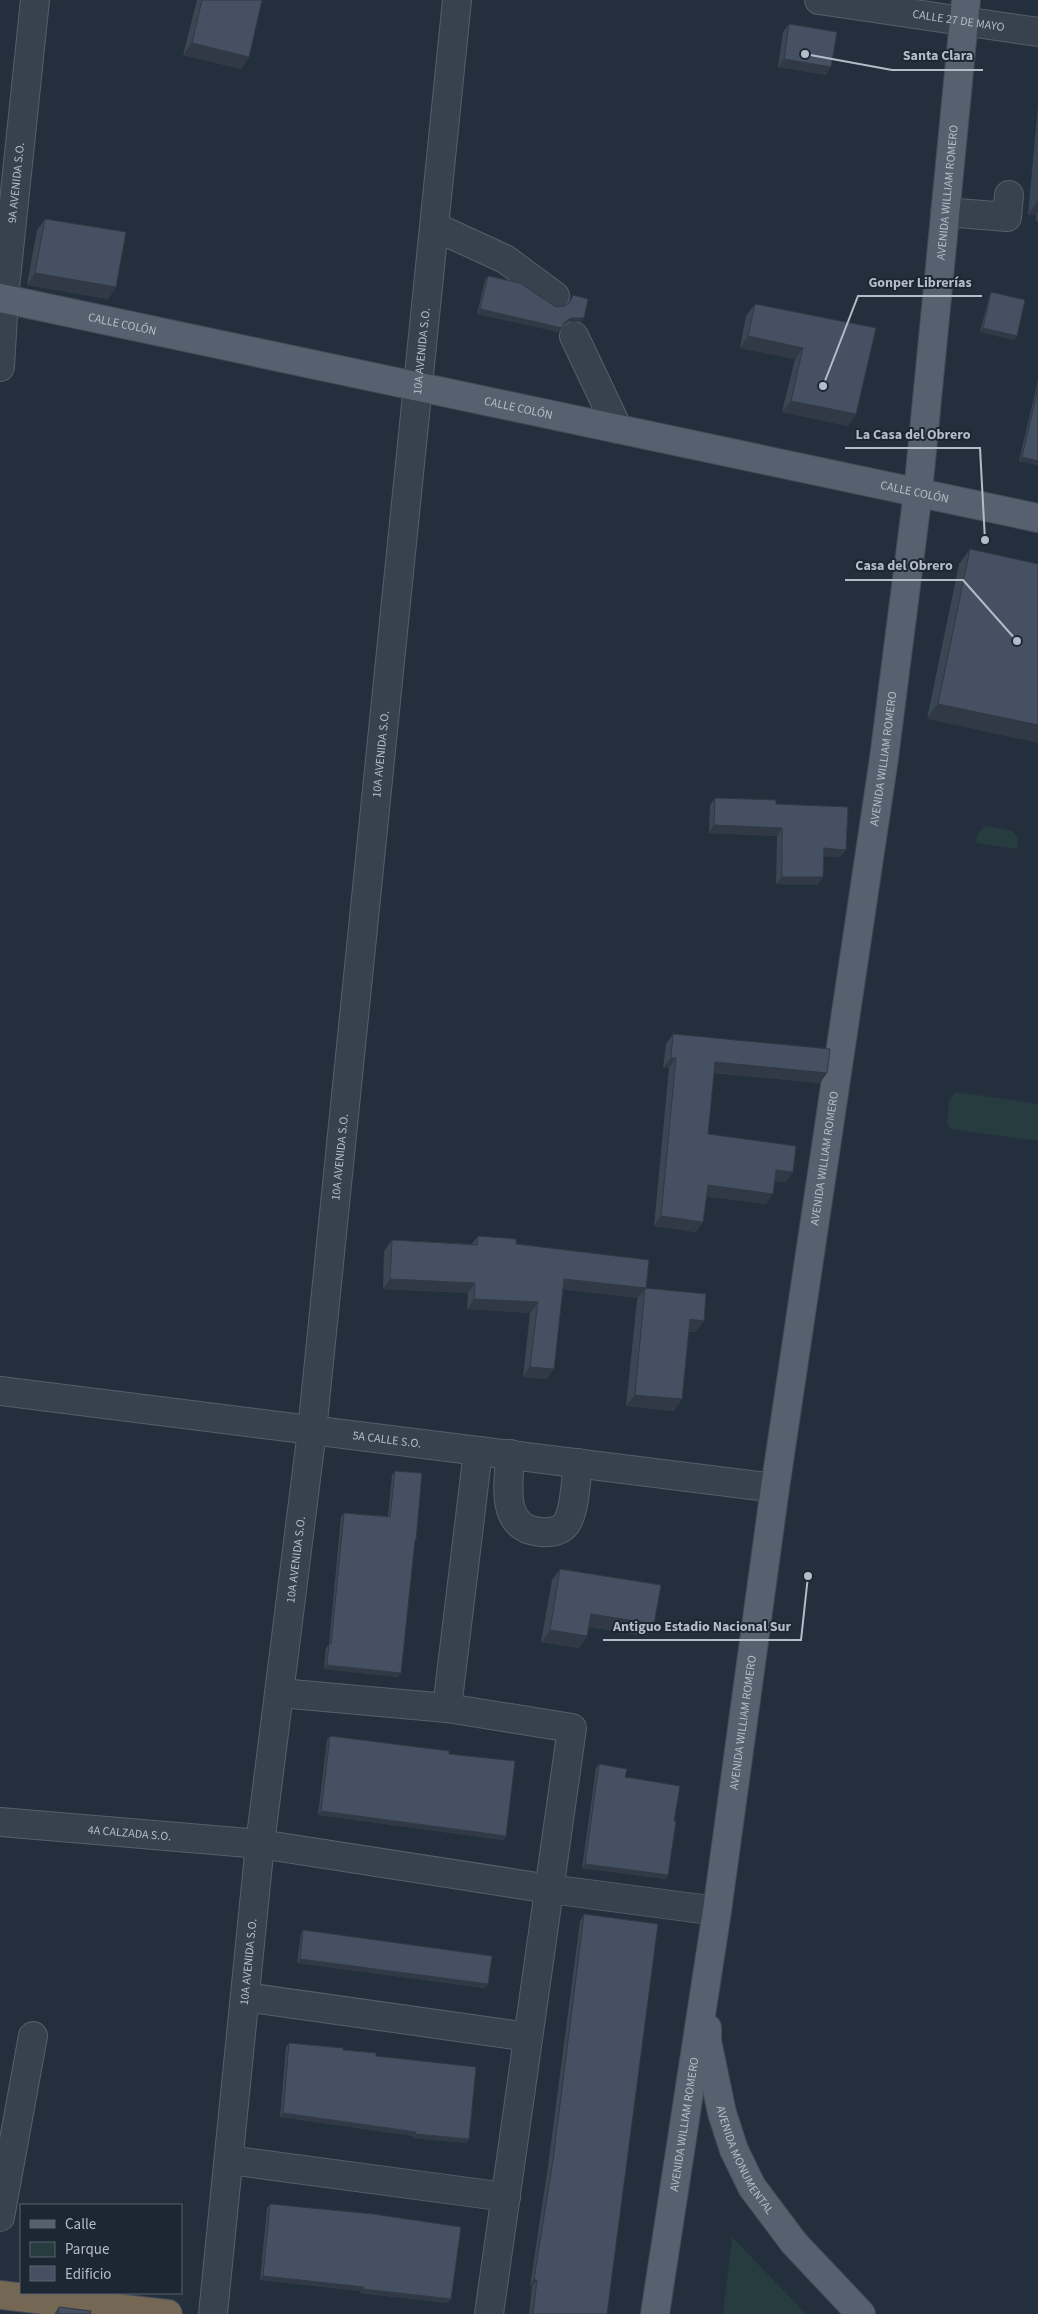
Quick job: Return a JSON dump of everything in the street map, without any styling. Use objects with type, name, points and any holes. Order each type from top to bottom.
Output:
[{"type":"highway","points":[[0,2295],[168,2314]]},
{"type":"main road","name":"AVENIDA WILLIAM ROMERO","points":[[655,2314],[717,1910],[775,1488],[858,941],[918,492],[965,10]]},
{"type":"main road","name":"CALLE COLÓN","points":[[2,298],[1038,518]]},
{"type":"main road","name":"AVENIDA MONUMENTAL","points":[[707,1972],[707,2041],[722,2113],[734,2150],[752,2187],[794,2243],[860,2314]]},
{"type":"street","name":"9A AVENIDA S.O.","points":[[0,367],[2,298],[35,0]]},
{"type":"street","name":"10A AVENIDA S.O.","points":[[213,2314],[260,1844],[312,1431],[457,0]]},
{"type":"street","name":"CALLE 27 DE MAYO","points":[[819,0],[965,10],[1038,32]]},
{"type":"street","points":[[945,212],[1007,217],[1009,195]]},
{"type":"street","points":[[435,227],[505,259],[556,296]]},
{"type":"street","points":[[574,336],[618,429]]},
{"type":"street","name":"5A CALLE S.O.","points":[[0,1391],[775,1488]]},
{"type":"street","points":[[447,1708],[478,1451]]},
{"type":"street","points":[[510,1454],[509,1506],[514,1519],[523,1528],[542,1532],[557,1530],[566,1524],[571,1514],[578,1463]]},
{"type":"street","points":[[280,1693],[447,1708],[572,1728],[489,2314]]},
{"type":"street","name":"4A CALZADA S.O.","points":[[0,1822],[260,1844],[550,1889],[717,1910]]},
{"type":"street","points":[[245,1997],[528,2037]]},
{"type":"street","points":[[0,2217],[33,2036]]},
{"type":"street","points":[[229,2160],[506,2197]]},
{"type":"green space","points":[[987,826],[1012,831],[1018,837],[1017,849],[976,843],[979,833]]},
{"type":"green space","points":[[956,1092],[1038,1104],[1038,1141],[951,1129],[947,1123],[949,1100]]},
{"type":"green space","points":[[732,2237],[806,2314],[723,2314]]},
{"type":"building","points":[[202,0],[262,0],[249,57],[192,43]]},
{"type":"building","points":[[789,24],[837,32],[831,67],[784,59]]},
{"type":"building","points":[[45,219],[126,232],[116,287],[35,273]]},
{"type":"building","points":[[488,276],[520,283],[556,307],[565,306],[570,302],[573,295],[588,299],[584,318],[571,318],[564,323],[562,328],[480,309]]},
{"type":"building","points":[[991,292],[1025,300],[1017,336],[983,328]]},
{"type":"building","points":[[755,304],[876,328],[856,414],[791,401],[803,348],[748,336]]},
{"type":"building","points":[[1038,388],[1038,461],[1022,457]]},
{"type":"building","points":[[970,549],[1038,564],[1038,725],[938,704]]},
{"type":"building","points":[[715,798],[776,800],[776,804],[848,807],[846,850],[824,848],[823,877],[782,877],[782,828],[714,825]]},
{"type":"building","points":[[673,1034],[830,1049],[827,1073],[715,1062],[708,1134],[796,1146],[793,1172],[776,1170],[773,1194],[708,1185],[703,1222],[661,1216],[676,1058],[671,1058]]},
{"type":"building","points":[[478,1236],[516,1239],[516,1244],[649,1260],[646,1288],[564,1279],[554,1369],[530,1367],[538,1302],[474,1299],[475,1283],[390,1279],[392,1240],[477,1245]]},
{"type":"building","points":[[645,1288],[706,1294],[704,1321],[690,1319],[682,1399],[635,1395]]},
{"type":"building","points":[[395,1471],[422,1473],[401,1673],[327,1665],[329,1644],[331,1644],[344,1513],[390,1517]]},
{"type":"building","points":[[560,1569],[661,1585],[654,1624],[591,1614],[587,1636],[550,1630]]},
{"type":"building","points":[[330,1736],[449,1751],[449,1754],[515,1761],[506,1836],[321,1811]]},
{"type":"building","points":[[599,1764],[627,1769],[625,1777],[680,1786],[668,1875],[585,1864]]},
{"type":"building","points":[[584,1914],[658,1924],[607,2314],[533,2314],[537,2280],[534,2279],[553,2160]]},
{"type":"building","points":[[303,1930],[492,1956],[488,1984],[300,1959]]},
{"type":"building","points":[[289,2043],[343,2048],[343,2050],[376,2053],[376,2056],[476,2067],[469,2139],[415,2134],[416,2132],[283,2113]]},
{"type":"building","points":[[270,2204],[373,2214],[461,2227],[451,2299],[263,2276]]},
{"type":"building","points":[[59,2307],[91,2311],[90,2314],[58,2314]]},
{"type":"place","name":"Santa Clara","points":[[805,54]]},
{"type":"place","name":"Gonper Librerías","points":[[823,386]]},
{"type":"place","name":"La Casa del Obrero","points":[[985,540]]},
{"type":"place","name":"Casa del Obrero","points":[[1017,641]]},
{"type":"place","name":"Antiguo Estadio Nacional Sur","points":[[808,1576]]}]
